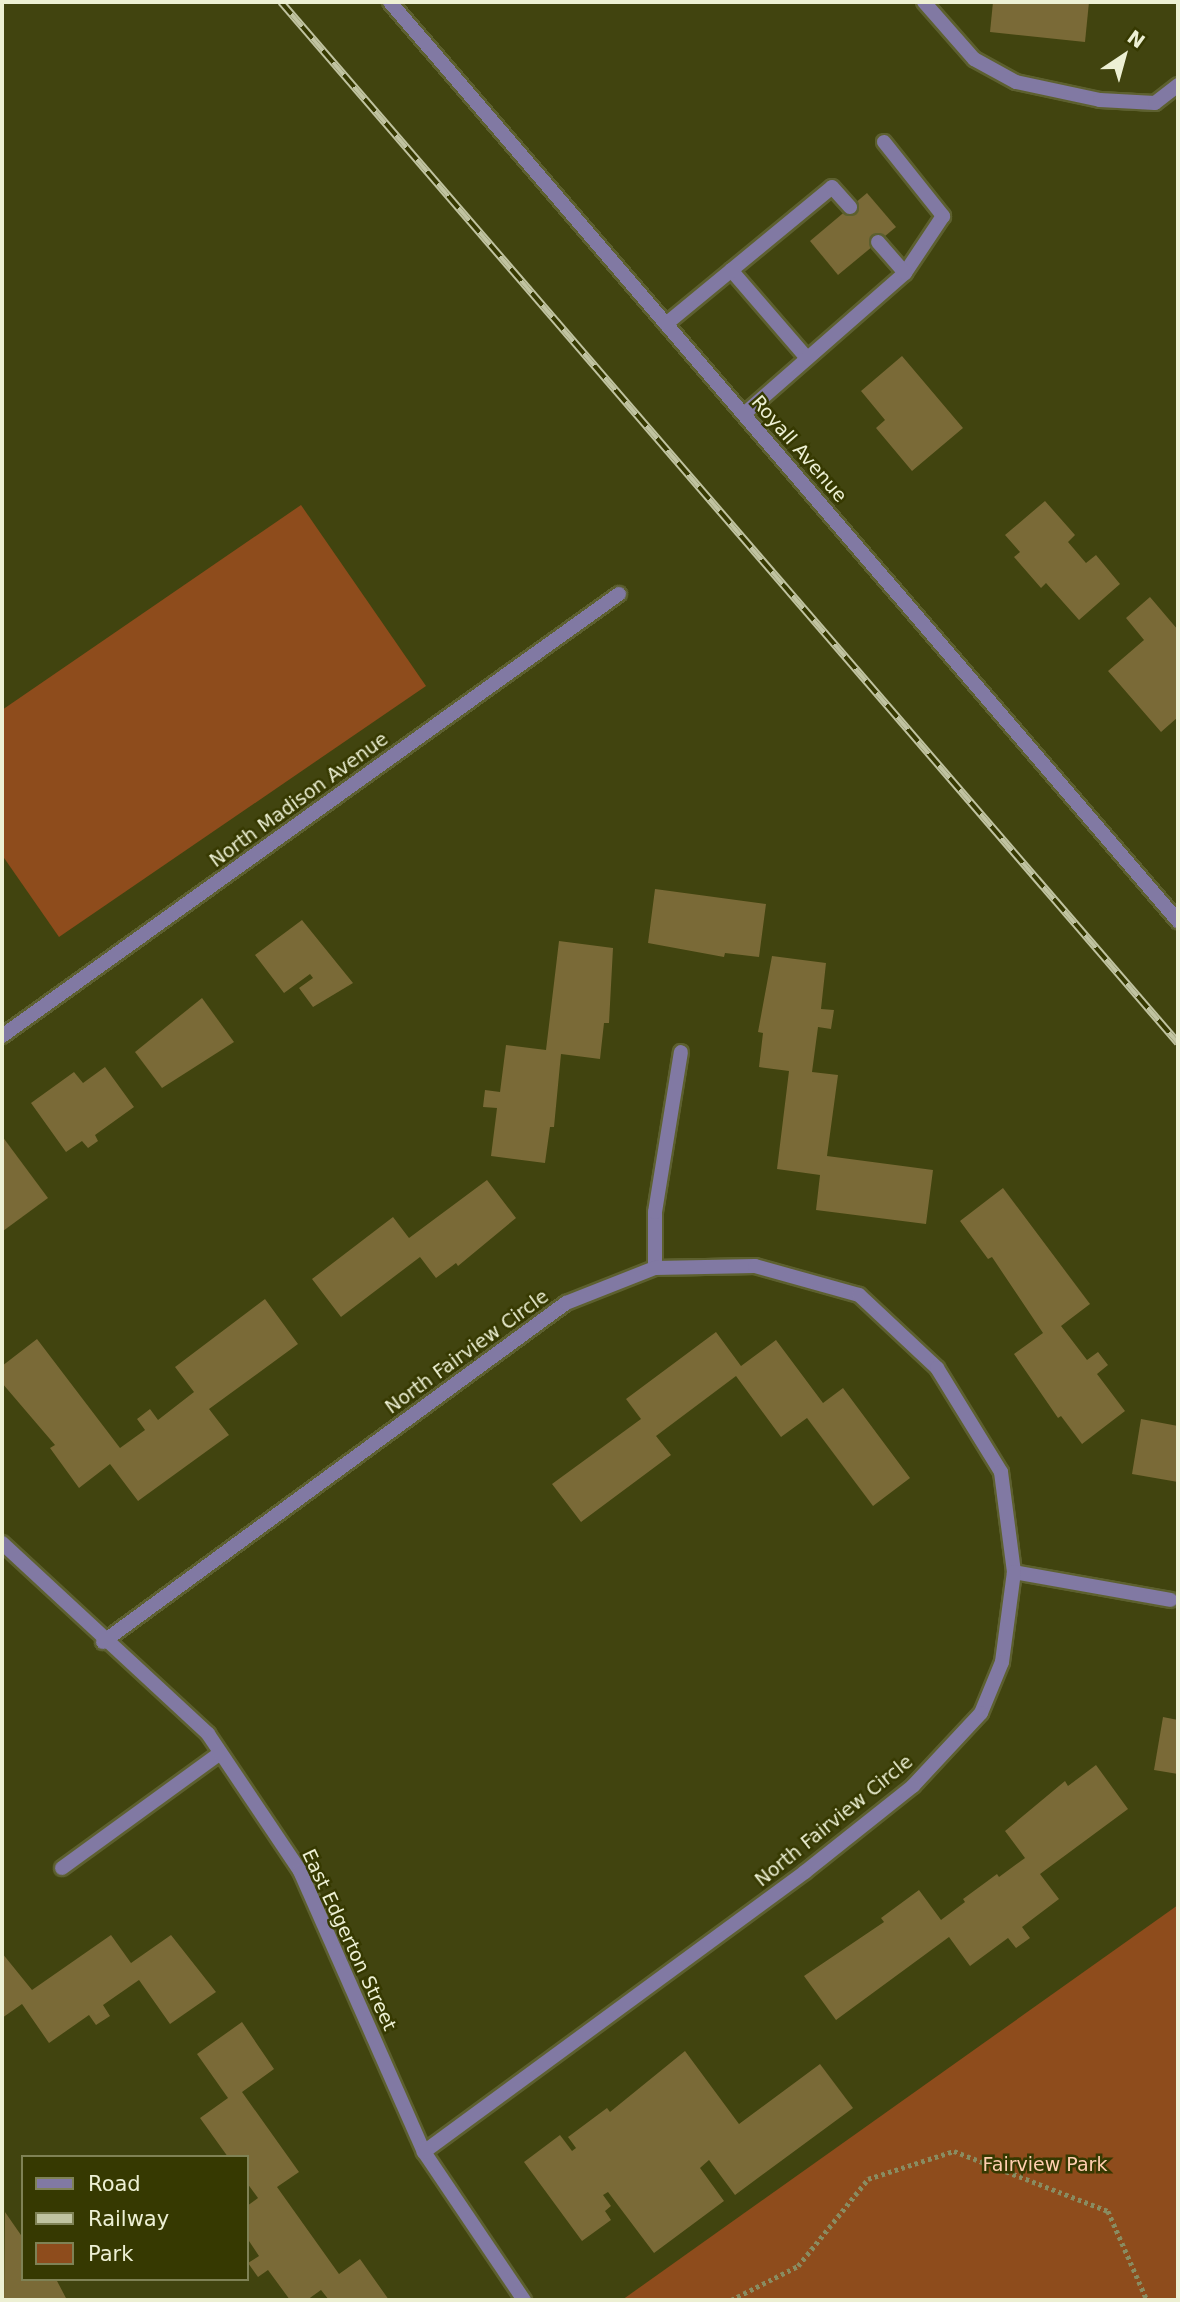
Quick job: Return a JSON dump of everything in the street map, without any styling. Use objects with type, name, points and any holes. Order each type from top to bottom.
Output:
[{"type":"street","name":"Royall Avenue","points":[[390,2],[1178,921]]},
{"type":"street","points":[[924,2],[974,59],[1016,82],[1100,100],[1155,103],[1178,85]]},
{"type":"street","points":[[744,414],[905,273],[943,216],[884,142]]},
{"type":"street","points":[[666,324],[832,187],[849,207]]},
{"type":"street","points":[[878,242],[905,273]]},
{"type":"street","points":[[731,270],[807,358]]},
{"type":"street","name":"North Madison Avenue","points":[[2,1036],[619,594]]},
{"type":"street","points":[[655,1268],[654,1212],[681,1052]]},
{"type":"street","name":"North Fairview Circle","points":[[103,1642],[566,1303],[655,1268],[755,1266],[859,1294],[937,1368],[1001,1472],[1014,1572],[1002,1661],[981,1713],[913,1786],[805,1872],[424,2152]]},
{"type":"street","name":"East Edgerton Street","points":[[2,1543],[103,1642],[208,1734],[300,1871],[424,2152],[524,2300]]},
{"type":"street","points":[[1014,1572],[1171,1600]]},
{"type":"street","points":[[62,1868],[220,1753]]},
{"type":"path","points":[[731,2300],[799,2266],[868,2179],[954,2151],[1108,2211],[1147,2300]]},
{"type":"green space","points":[[301,505],[426,686],[59,937],[2,855],[2,710]]},
{"type":"green space","name":"Fairview Park","points":[[1178,1905],[1178,2300],[622,2300]]},
{"type":"building","points":[[993,2],[1089,2],[1085,42],[990,32]]},
{"type":"building","points":[[867,193],[896,227],[838,275],[810,241]]},
{"type":"building","points":[[902,356],[963,428],[912,471],[876,428],[885,420],[861,391]]},
{"type":"building","points":[[1045,501],[1075,535],[1068,542],[1086,563],[1096,555],[1120,584],[1079,620],[1046,583],[1041,588],[1014,557],[1020,552],[1005,535]]},
{"type":"building","points":[[1150,597],[1178,630],[1178,717],[1161,732],[1108,671],[1144,640],[1126,618]]},
{"type":"building","points":[[655,889],[766,904],[759,957],[725,953],[724,957],[648,943]]},
{"type":"building","points":[[302,920],[353,983],[313,1007],[299,988],[313,978],[310,974],[284,993],[255,955]]},
{"type":"building","points":[[559,941],[613,948],[609,1023],[604,1023],[600,1059],[561,1054],[554,1127],[550,1127],[545,1163],[491,1156],[497,1108],[483,1107],[485,1090],[500,1092],[506,1045],[546,1050]]},
{"type":"building","points":[[772,956],[826,963],[821,1009],[834,1010],[831,1029],[818,1027],[812,1072],[838,1075],[827,1156],[933,1170],[926,1224],[816,1210],[820,1175],[777,1169],[789,1071],[759,1067],[763,1033],[758,1032]]},
{"type":"building","points":[[202,998],[234,1042],[162,1088],[135,1052]]},
{"type":"building","points":[[105,1067],[134,1107],[95,1135],[98,1141],[88,1148],[82,1141],[66,1152],[31,1103],[74,1072],[83,1083]]},
{"type":"building","points":[[2,1136],[48,1198],[3,1231],[2,1230]]},
{"type":"building","points":[[487,1180],[516,1218],[458,1266],[456,1263],[436,1278],[420,1257],[341,1317],[312,1279],[393,1217],[409,1238]]},
{"type":"building","points":[[1003,1188],[1090,1304],[1061,1326],[1087,1360],[1098,1352],[1108,1365],[1097,1374],[1125,1411],[1082,1444],[1061,1416],[1058,1418],[1014,1354],[1043,1333],[992,1257],[988,1259],[960,1221]]},
{"type":"building","points":[[265,1299],[298,1344],[209,1409],[229,1435],[138,1501],[110,1464],[79,1488],[50,1448],[55,1445],[2,1383],[2,1366],[37,1339],[120,1448],[145,1430],[137,1419],[150,1409],[158,1420],[194,1392],[175,1367]]},
{"type":"building","points":[[716,1332],[741,1366],[776,1340],[823,1403],[843,1388],[910,1478],[873,1506],[807,1418],[781,1437],[736,1376],[656,1436],[671,1455],[581,1522],[552,1484],[641,1419],[626,1399]]},
{"type":"building","points":[[1141,1419],[1178,1426],[1178,1482],[1132,1474]]},
{"type":"building","points":[[1163,1717],[1178,1720],[1178,1774],[1154,1770]]},
{"type":"building","points":[[1096,1765],[1128,1809],[1040,1874],[1059,1899],[1022,1927],[1030,1938],[1016,1948],[1008,1938],[970,1966],[949,1937],[836,2020],[804,1976],[884,1922],[881,1918],[919,1890],[941,1920],[965,1902],[963,1899],[1025,1858],[1005,1831],[1065,1781],[1068,1786]]},
{"type":"building","points":[[111,1935],[131,1963],[171,1935],[216,1992],[170,2024],[139,1980],[103,2005],[110,2016],[96,2025],[89,2015],[49,2043],[22,2004],[2,2018],[2,1953],[32,1990]]},
{"type":"building","points":[[242,2022],[274,2069],[242,2092],[299,2172],[277,2187],[339,2274],[360,2259],[389,2300],[329,2300],[321,2290],[307,2300],[290,2300],[268,2270],[258,2277],[248,2263],[259,2256],[248,2240],[248,2205],[258,2198],[248,2184],[248,2155],[227,2155],[200,2118],[228,2098],[197,2054]]},
{"type":"building","points":[[685,2051],[739,2124],[820,2064],[853,2108],[735,2195],[709,2160],[700,2168],[724,2201],[654,2253],[608,2192],[603,2195],[611,2206],[605,2211],[611,2220],[582,2241],[524,2162],[560,2135],[572,2151],[576,2148],[568,2137],[607,2108],[610,2112]]},
{"type":"building","points":[[5,2212],[21,2235],[21,2281],[57,2281],[67,2300],[4,2300]]},
{"type":"railway","points":[[281,2],[1178,1043]]}]
